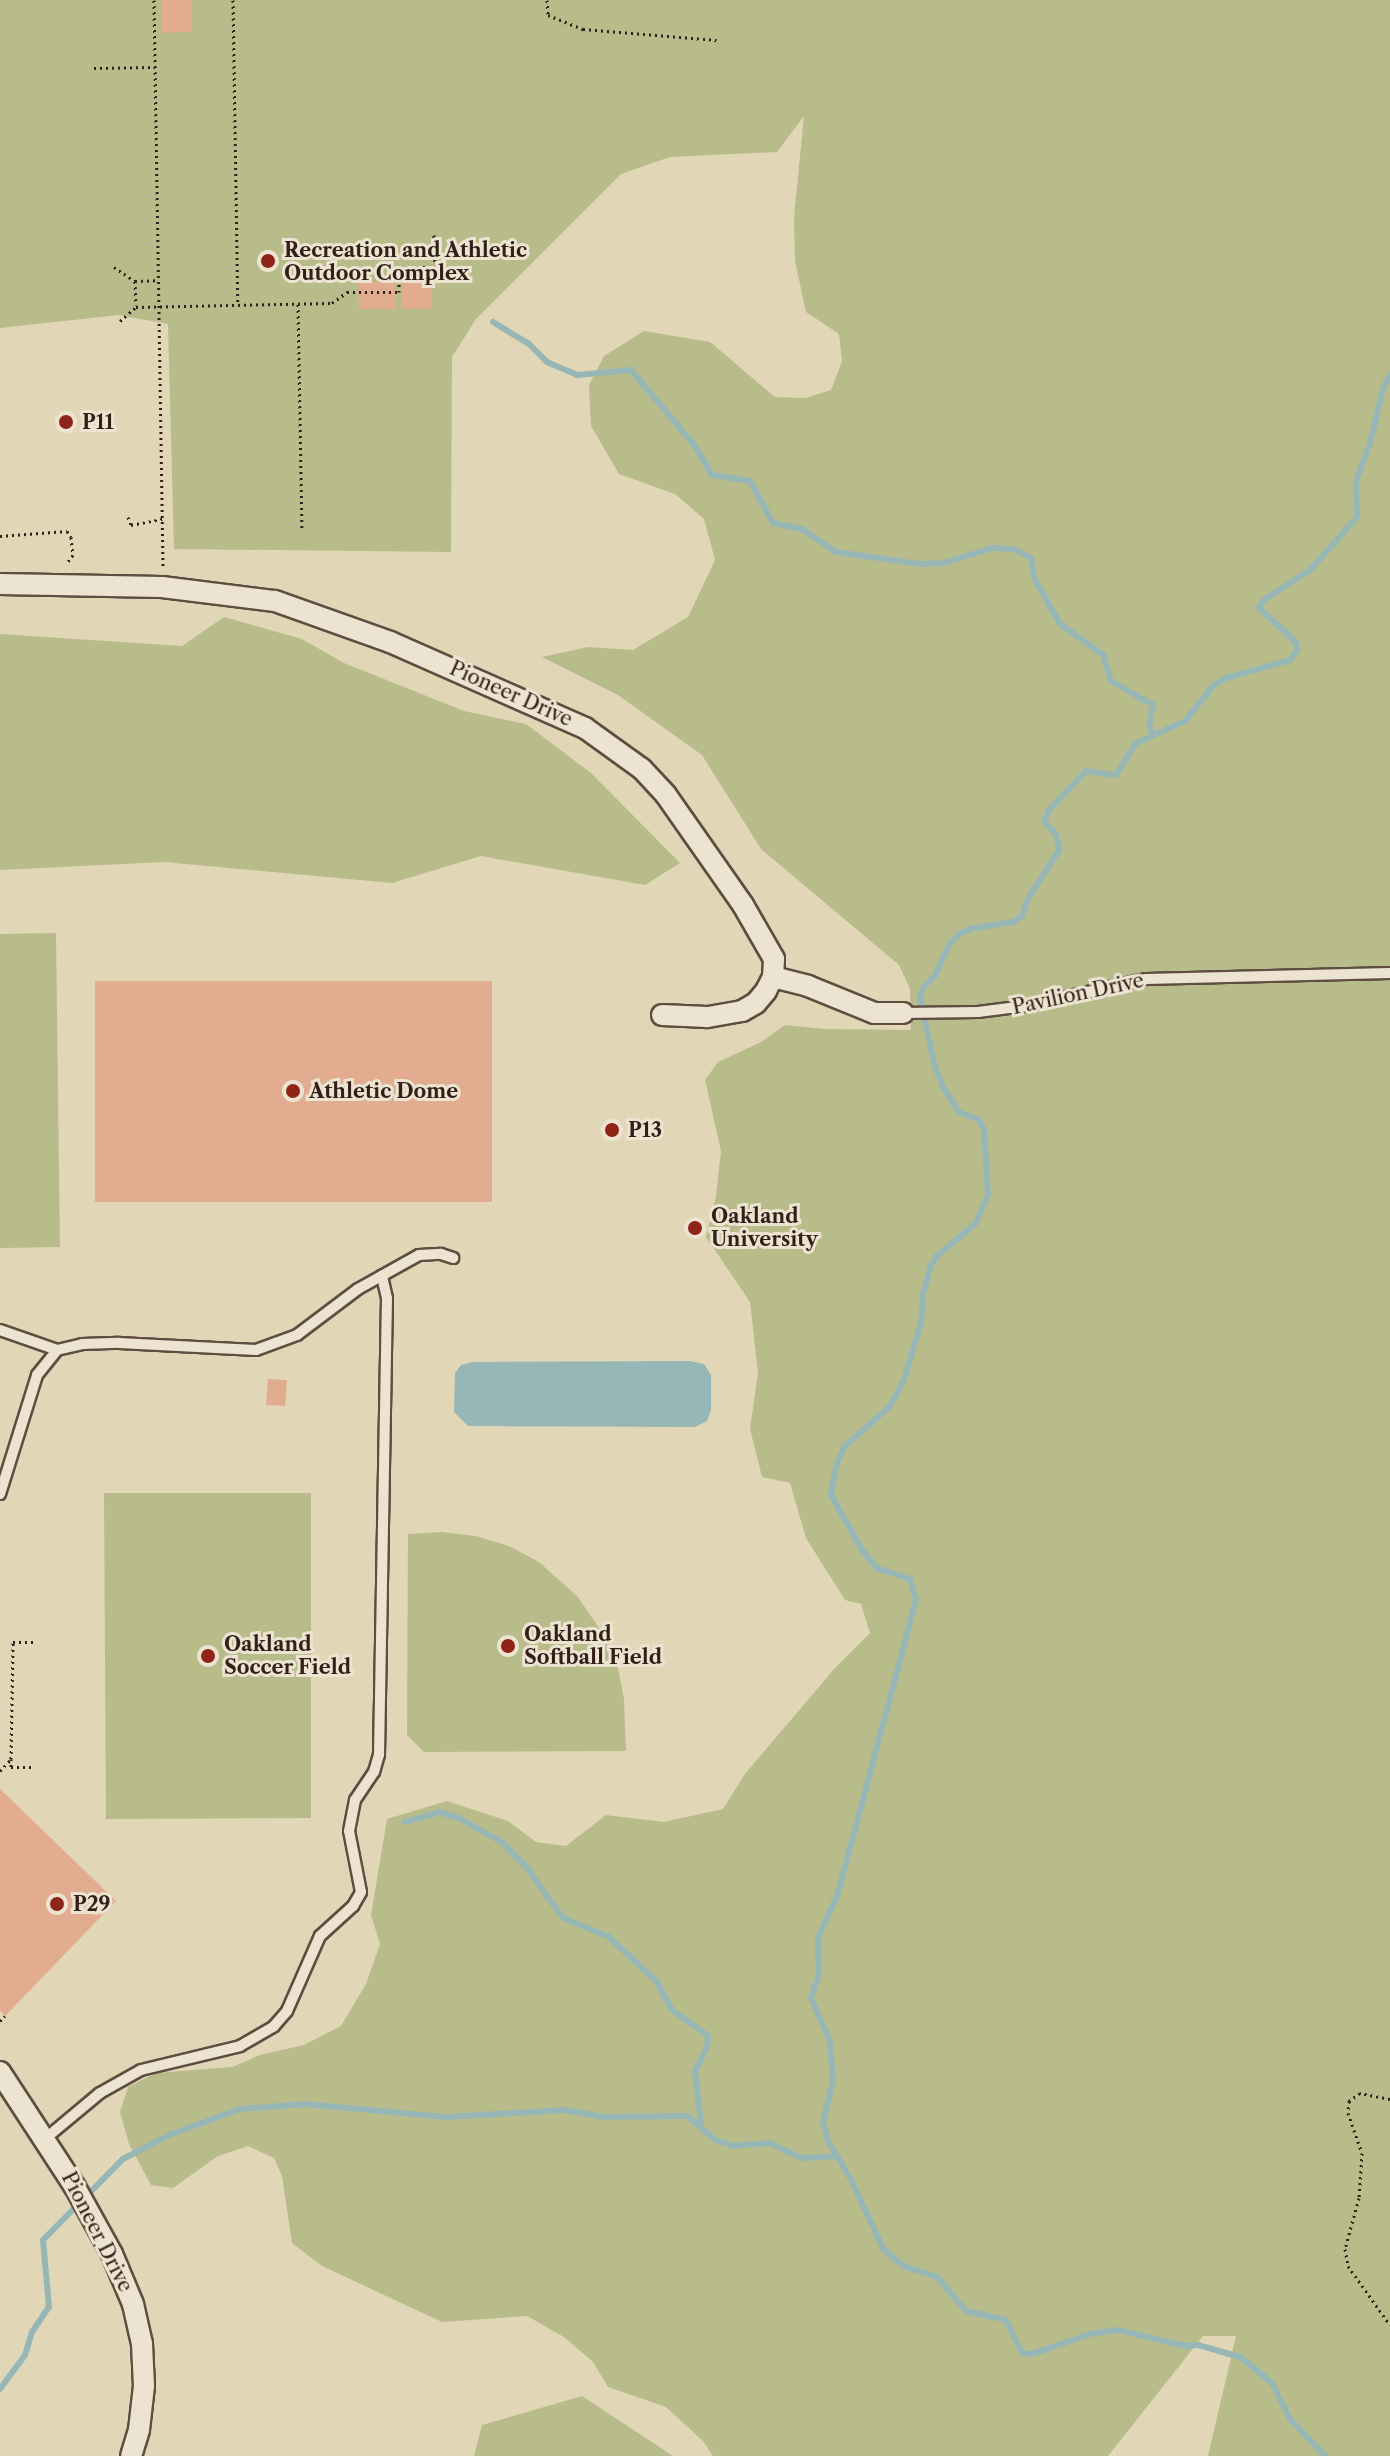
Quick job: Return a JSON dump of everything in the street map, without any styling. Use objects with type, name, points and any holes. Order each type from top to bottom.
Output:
[{"type":"street","name":"Pioneer Drive","points":[[0,584],[162,587],[275,601],[376,636],[575,723],[642,769],[690,825],[766,940],[774,959],[773,977]]},
{"type":"street","name":"Pavilion Drive","points":[[773,977],[808,986],[874,1013],[903,1013]]},
{"type":"street","points":[[662,1015],[707,1017],[742,1011],[756,1003],[773,977]]},
{"type":"street","name":"Pioneer Drive","points":[[0,2072],[46,2138],[112,2254],[136,2314],[142,2344],[144,2386],[131,2456]]},
{"type":"lane","name":"Pavilion Drive","points":[[903,1013],[978,1012],[1025,1006],[1146,979],[1390,973]]},
{"type":"lane","points":[[0,1330],[57,1350],[82,1344],[119,1343],[256,1350],[297,1335],[358,1289],[419,1255],[441,1254],[453,1258]]},
{"type":"lane","points":[[46,2138],[100,2093],[141,2070],[240,2046],[274,2026],[287,2011],[313,1948],[328,1927],[353,1906],[361,1892],[349,1831],[355,1800],[374,1772],[379,1755],[387,1298],[382,1276]]},
{"type":"lane","points":[[0,1494],[37,1375],[57,1350]]},
{"type":"path","points":[[154,0],[163,574]]},
{"type":"path","points":[[233,0],[238,305]]},
{"type":"path","points":[[547,0],[548,15],[583,29],[717,40]]},
{"type":"path","points":[[94,68],[155,67]]},
{"type":"path","points":[[120,321],[136,307],[332,303],[347,292],[399,292],[399,268],[435,267],[434,232]]},
{"type":"path","points":[[114,267],[135,281],[158,280]]},
{"type":"path","points":[[135,281],[136,307]]},
{"type":"path","points":[[298,304],[302,531]]},
{"type":"path","points":[[128,517],[131,525],[162,519]]},
{"type":"path","points":[[0,536],[67,531],[71,537],[73,555],[62,569]]},
{"type":"path","points":[[33,1767],[11,1767],[11,1759],[13,1642],[34,1642]]},
{"type":"path","points":[[0,1771],[11,1759]]},
{"type":"path","points":[[0,2021],[5,2016]]},
{"type":"path","points":[[1390,2099],[1360,2093],[1349,2101],[1348,2113],[1362,2153],[1361,2183],[1345,2249],[1348,2266],[1390,2325]]},
{"type":"green space","name":"Oakland University","points":[[0,0],[1390,0],[1390,2456],[1208,2456],[1236,2336],[1203,2336],[1108,2456],[713,2456],[703,2441],[666,2407],[608,2387],[593,2362],[564,2337],[527,2316],[442,2322],[322,2266],[292,2243],[282,2176],[274,2158],[248,2146],[218,2156],[173,2188],[151,2185],[129,2144],[120,2112],[128,2087],[156,2073],[232,2067],[260,2055],[304,2045],[341,2026],[366,1984],[380,1944],[371,1915],[387,1819],[447,1801],[508,1821],[536,1842],[566,1846],[606,1815],[664,1822],[723,1809],[745,1774],[835,1668],[870,1633],[861,1604],[845,1600],[806,1538],[790,1483],[762,1477],[750,1429],[758,1373],[750,1302],[706,1237],[716,1196],[721,1151],[705,1080],[718,1062],[761,1042],[785,1025],[825,1029],[911,1030],[910,989],[899,965],[761,849],[702,755],[618,695],[542,657],[588,647],[633,650],[688,617],[715,560],[704,519],[675,494],[619,474],[591,426],[589,385],[604,356],[644,331],[710,342],[775,397],[805,398],[831,390],[842,361],[839,334],[806,312],[795,261],[794,217],[804,116],[777,152],[670,157],[621,174],[476,319],[452,357],[451,552],[174,549],[168,324],[119,315],[0,328]]},
{"type":"green space","points":[[224,617],[302,639],[344,663],[464,711],[526,724],[591,773],[680,863],[645,885],[481,856],[392,883],[164,862],[0,870],[0,634],[182,646]]},
{"type":"green space","points":[[56,933],[60,1247],[0,1248],[0,934]]},
{"type":"green space","name":"Oakland Soccer Field","points":[[104,1493],[311,1493],[311,1818],[106,1819]]},
{"type":"green space","name":"Oakland Softball Field","points":[[442,1532],[476,1536],[509,1546],[539,1562],[577,1596],[606,1638],[618,1668],[624,1699],[626,1751],[424,1752],[407,1735],[408,1534]]},
{"type":"green space","points":[[582,2396],[673,2456],[474,2456],[482,2425]]},
{"type":"water","points":[[690,1361],[704,1364],[711,1375],[711,1410],[707,1421],[695,1427],[468,1426],[454,1412],[455,1373],[461,1365],[473,1362]]},
{"type":"building","points":[[162,0],[191,0],[191,32],[162,33]]},
{"type":"building","points":[[402,272],[431,272],[431,309],[402,309]]},
{"type":"building","points":[[395,281],[395,309],[359,309],[358,282]]},
{"type":"building","name":"Athletic Dome","points":[[95,981],[492,981],[492,1202],[95,1202]]},
{"type":"building","points":[[268,1379],[287,1380],[285,1406],[266,1405]]},
{"type":"building","name":"P29","points":[[0,1789],[116,1901],[5,2016],[0,2010]]},
{"type":"waterway","points":[[493,322],[529,344],[547,362],[577,375],[631,370],[695,446],[712,475],[750,481],[773,523],[802,529],[836,552],[919,564],[943,563],[992,548],[1014,549],[1031,558],[1034,578],[1060,624],[1103,655],[1111,681],[1153,705],[1149,725],[1152,733]]},
{"type":"waterway","points":[[1325,2456],[1290,2419],[1272,2383],[1240,2357],[1198,2345],[1185,2346],[1118,2330],[1090,2334],[1032,2354],[1022,2353],[1006,2320],[966,2311],[937,2277],[904,2266],[893,2258],[883,2248],[850,2178],[828,2141],[823,2122],[833,2081],[830,2041],[811,1998],[819,1975],[818,1938],[838,1893],[916,1600],[910,1579],[877,1568],[862,1550],[831,1495],[836,1466],[844,1447],[890,1406],[904,1380],[921,1323],[923,1294],[930,1267],[937,1256],[976,1223],[988,1195],[984,1130],[979,1120],[959,1112],[943,1087],[934,1063],[920,997],[923,988],[935,976],[949,945],[959,934],[973,928],[1014,922],[1022,916],[1028,899],[1059,850],[1056,834],[1044,822],[1049,810],[1086,771],[1116,775],[1136,743],[1185,721],[1213,686],[1223,679],[1290,660],[1297,650],[1296,642],[1259,608],[1264,600],[1310,570],[1357,517],[1356,481],[1370,443],[1383,388],[1390,375]]},
{"type":"waterway","points":[[405,1822],[439,1812],[459,1818],[503,1843],[527,1868],[563,1918],[609,1937],[656,1981],[672,2010],[708,2036],[707,2047],[695,2072],[701,2123]]},
{"type":"waterway","points":[[0,2389],[25,2355],[32,2332],[49,2307],[43,2240],[123,2159],[169,2135],[240,2109],[305,2104],[446,2117],[564,2110],[602,2117],[687,2116],[716,2140],[733,2146],[770,2143],[801,2158],[835,2156]]},
{"type":"place","name":"Recreation and Athletic Outdoor Complex","points":[[268,261]]},
{"type":"place","name":"P11","points":[[66,422]]},
{"type":"place","name":"Athletic Dome","points":[[293,1091]]},
{"type":"place","name":"P13","points":[[612,1130]]},
{"type":"place","name":"Oakland University","points":[[695,1228]]},
{"type":"place","name":"Oakland Softball Field","points":[[508,1646]]},
{"type":"place","name":"Oakland Soccer Field","points":[[208,1656]]},
{"type":"place","name":"P29","points":[[57,1904]]}]
